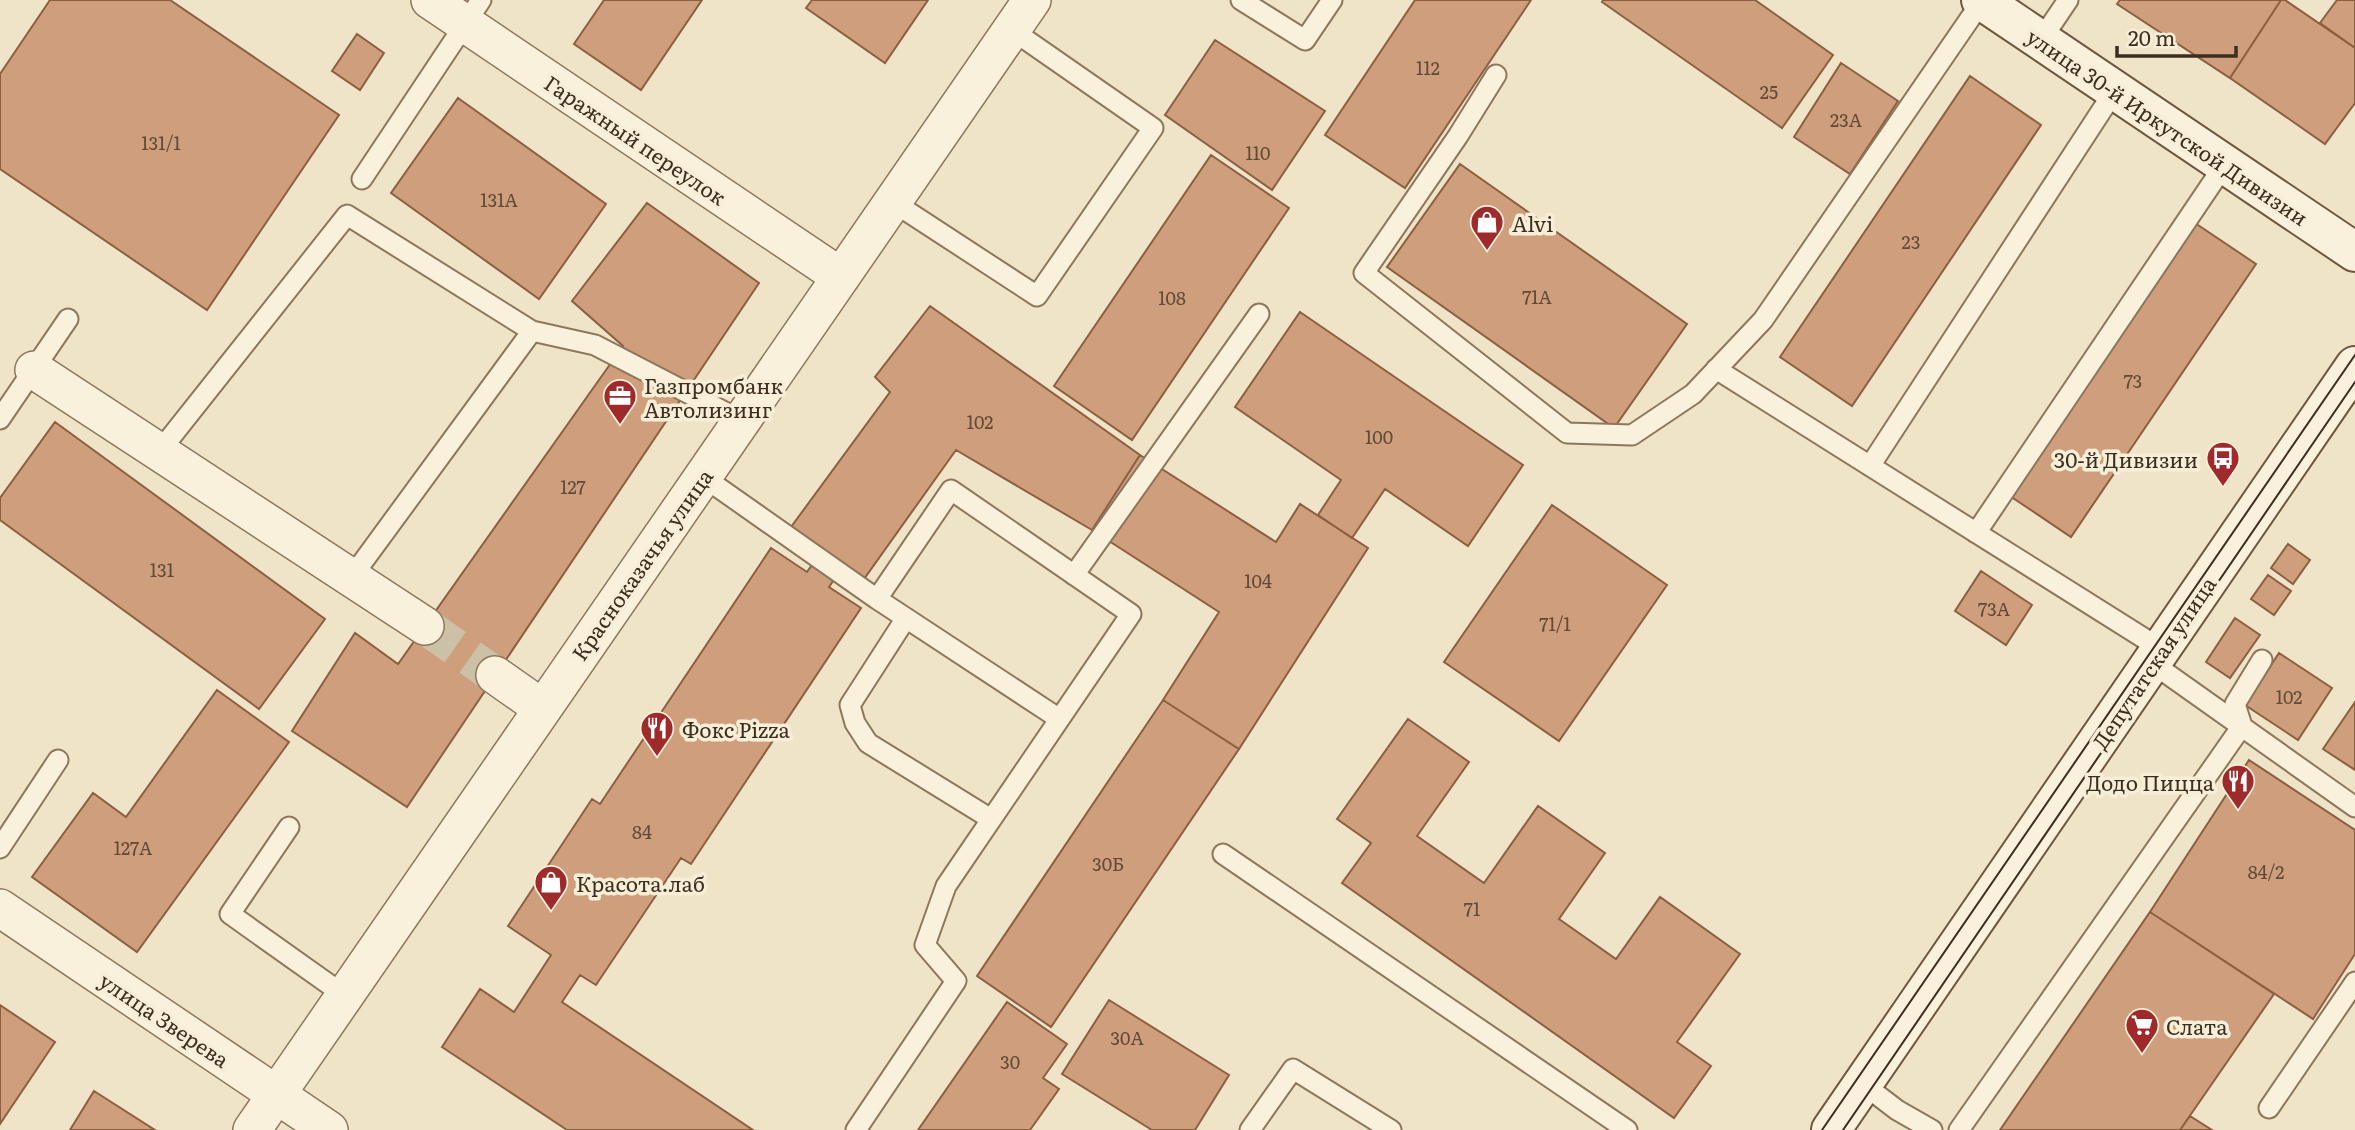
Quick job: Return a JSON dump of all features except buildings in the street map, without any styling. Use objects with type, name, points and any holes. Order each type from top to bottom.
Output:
[{"type":"main road","name":"улица 30-й Иркутской Дивизии","points":[[1982,0],[2355,251]]},
{"type":"main road","name":"Депутатская улица","points":[[1831,1130],[2355,366]]},
{"type":"street","name":"Гаражный переулок","points":[[430,0],[473,12],[841,277]]},
{"type":"street","name":"Красноказачья улица","points":[[252,1130],[1032,0]]},
{"type":"street","points":[[34,370],[425,626]]},
{"type":"street","points":[[495,676],[542,708]]},
{"type":"street","name":"улица Зверева","points":[[0,908],[329,1130]]},
{"type":"lane","points":[[1241,0],[1305,40],[1332,0]]},
{"type":"lane","points":[[1496,75],[1458,136],[1364,273],[1567,433],[1632,435],[1693,394],[1763,320],[1982,0]]},
{"type":"lane","points":[[2041,40],[2068,0]]},
{"type":"lane","points":[[362,179],[473,12]]},
{"type":"lane","points":[[893,202],[1037,296],[1153,128],[1012,30]]},
{"type":"lane","points":[[1870,466],[2115,90]]},
{"type":"lane","points":[[1976,533],[2225,164]]},
{"type":"lane","points":[[159,452],[347,215],[532,331],[595,345],[742,421]]},
{"type":"lane","points":[[1074,575],[1259,314]]},
{"type":"lane","points":[[0,419],[68,319]]},
{"type":"lane","points":[[351,578],[532,331]]},
{"type":"lane","points":[[1716,369],[1976,533],[2156,656],[2242,726],[2355,807]]},
{"type":"lane","points":[[702,476],[877,599],[1058,718]]},
{"type":"lane","points":[[856,1130],[957,981],[925,945],[946,886],[1130,614],[951,490],[877,599]]},
{"type":"lane","points":[[906,618],[850,705],[855,723],[868,743],[991,819]]},
{"type":"lane","points":[[2242,726],[2235,704],[2262,660]]},
{"type":"lane","points":[[1959,1130],[2242,726]]},
{"type":"lane","points":[[0,848],[58,760]]},
{"type":"lane","points":[[289,827],[230,914],[344,995]]},
{"type":"lane","points":[[1223,854],[1627,1130]]},
{"type":"lane","points":[[2269,1108],[2355,982]]},
{"type":"lane","points":[[1250,1130],[1293,1069],[1391,1130]]},
{"type":"lane","points":[[1863,1084],[1897,1110],[1931,1130]]},
{"type":"tunnel","points":[[425,626],[495,675]]},
{"type":"tram line","points":[[1822,1130],[2355,355]]},
{"type":"tram line","points":[[1843,1130],[2355,382]]},
{"type":"place","name":"Alvi","points":[[1487,252]]},
{"type":"place","name":"Газпромбанк Автолизинг","points":[[620,426]]},
{"type":"place","name":"30-й Дивизии","points":[[2223,488]]},
{"type":"place","name":"Фокс Pizza","points":[[657,758]]},
{"type":"place","name":"Додо Пицца","points":[[2238,811]]},
{"type":"place","name":"Красота.лаб","points":[[551,912]]},
{"type":"place","name":"Слата","points":[[2142,1055]]}]
